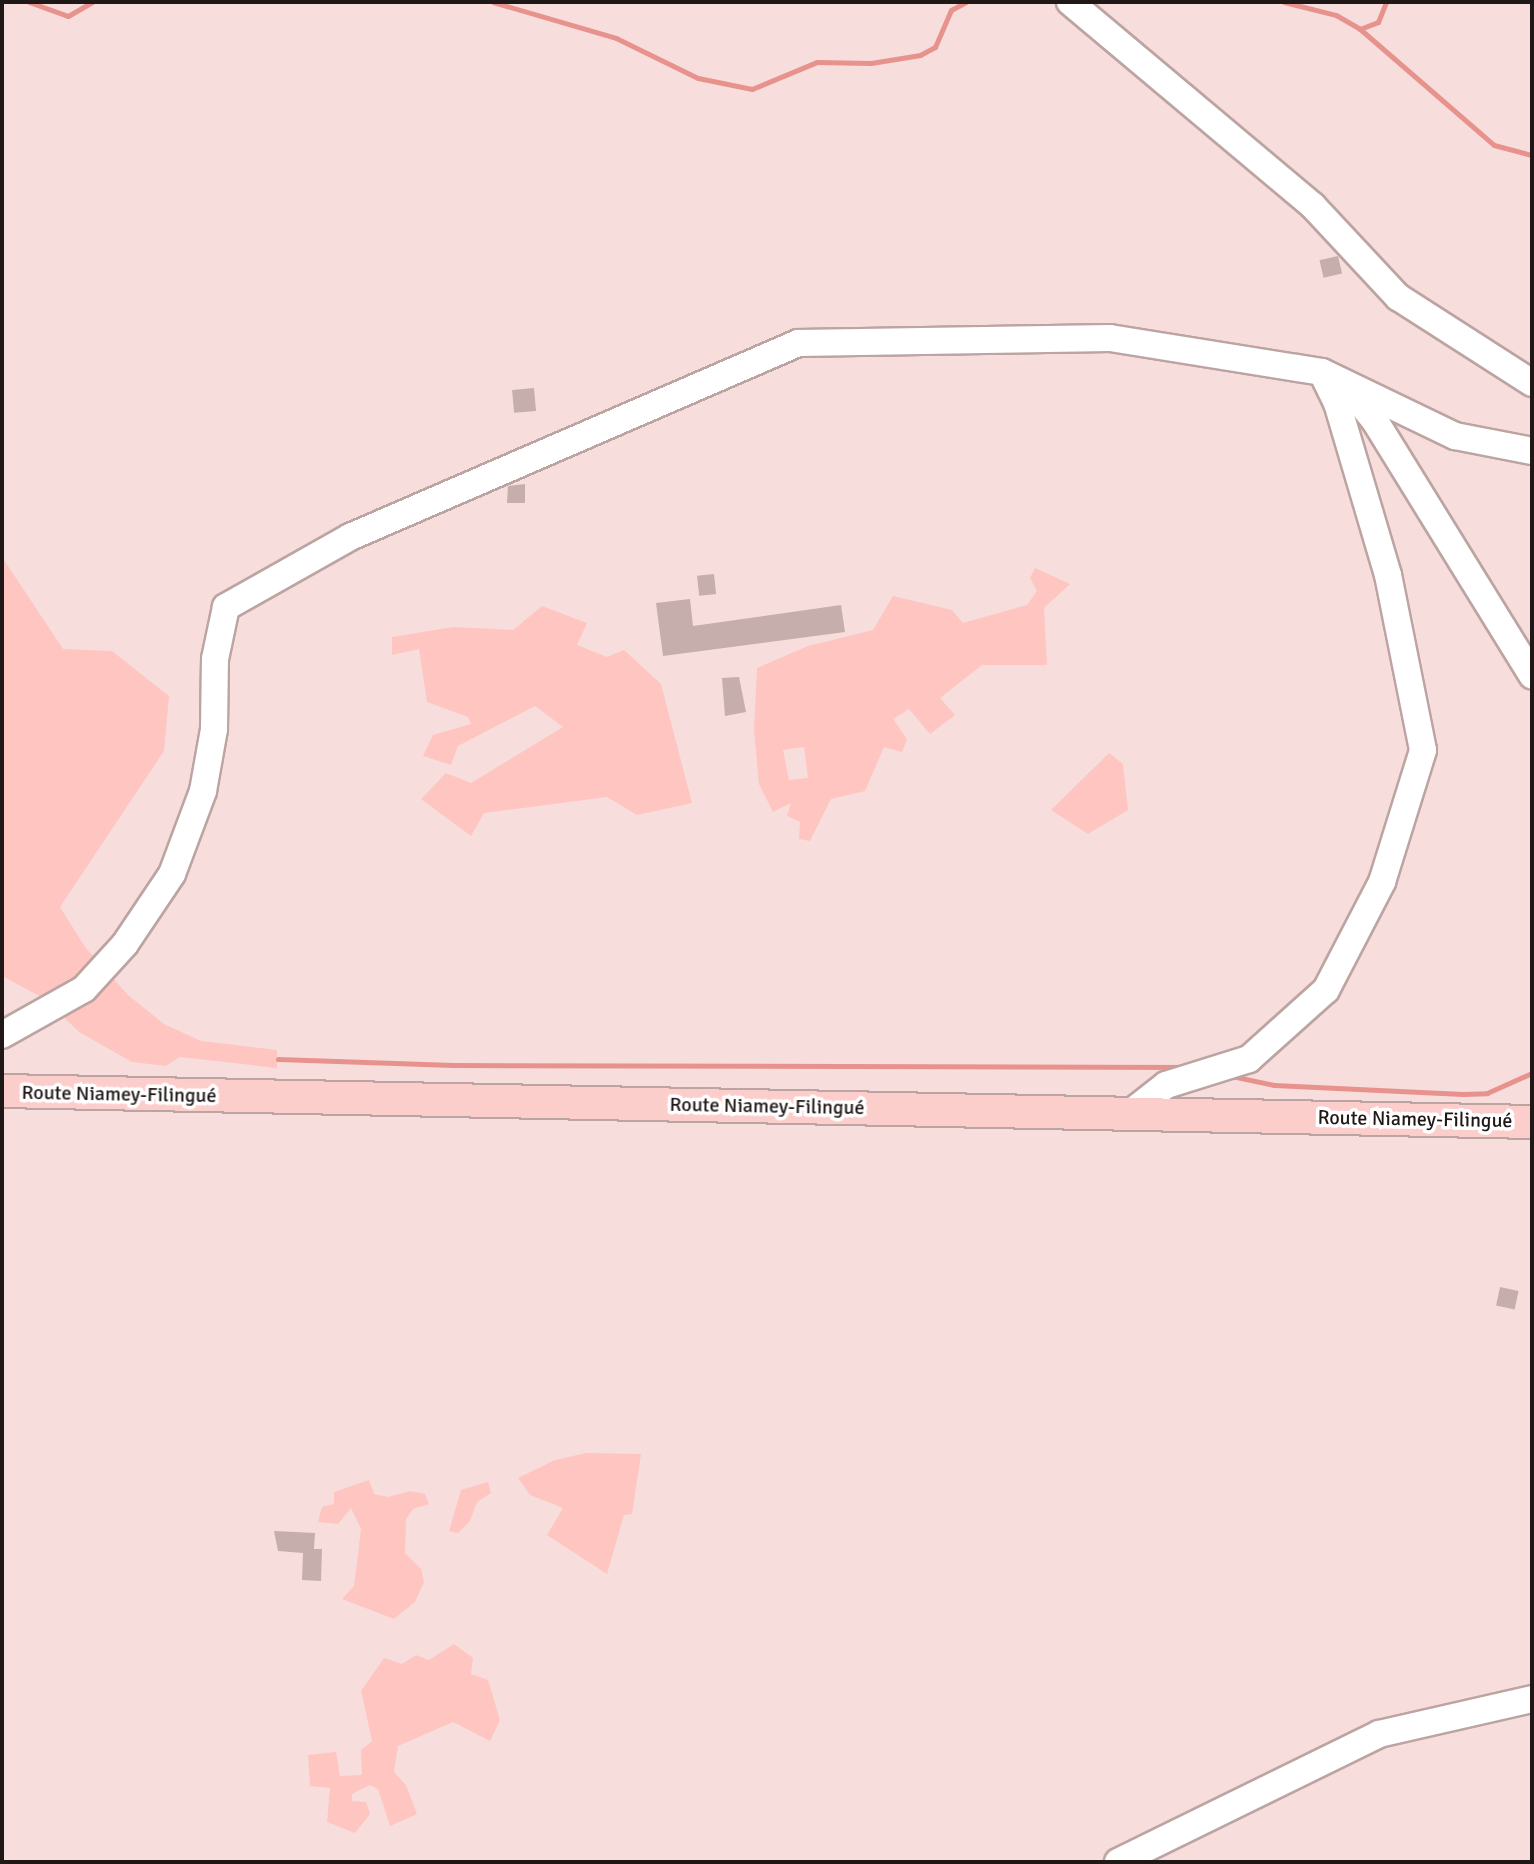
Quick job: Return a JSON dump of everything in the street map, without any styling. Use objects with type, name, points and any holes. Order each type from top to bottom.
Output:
[{"type":"main road","name":"Route Niamey-Filingué","points":[[2,1091],[1532,1122]]},
{"type":"street","points":[[1070,2],[1313,206],[1398,297],[1532,383]]},
{"type":"street","points":[[2,1035],[84,989],[125,944],[172,874],[203,791],[214,729],[215,659],[226,607],[350,537],[798,343],[1110,338],[1334,377],[1455,436],[1532,451]]},
{"type":"street","points":[[1334,377],[1375,421],[1532,675]]},
{"type":"street","points":[[1129,1114],[1166,1085],[1249,1059],[1326,990],[1382,882],[1423,750],[1388,575],[1337,403],[1334,377]]},
{"type":"street","points":[[1118,1862],[1379,1734],[1532,1699]]},
{"type":"shaded area","points":[[2,557],[63,649],[112,651],[169,696],[164,751],[60,907],[85,947],[128,995],[164,1024],[201,1041],[277,1050],[277,1068],[180,1057],[166,1066],[132,1062],[79,1032],[45,999],[2,976]]},
{"type":"shaded area","points":[[1035,568],[1070,584],[1044,608],[1047,665],[982,665],[940,698],[955,715],[930,734],[909,709],[893,719],[907,739],[902,752],[884,747],[865,791],[831,799],[810,841],[799,839],[800,822],[787,816],[791,803],[773,812],[759,784],[754,730],[757,668],[808,646],[873,630],[893,596],[952,610],[963,623],[1027,605],[1037,591],[1030,578]],"holes":[[[804,747],[808,778],[789,780],[783,750]]]},
{"type":"shaded area","points":[[542,606],[587,623],[577,645],[607,657],[624,650],[661,684],[692,803],[637,815],[607,797],[484,813],[471,836],[421,799],[446,773],[471,783],[563,727],[535,706],[458,746],[451,765],[423,756],[433,735],[471,724],[468,717],[427,702],[419,649],[392,655],[392,637],[453,627],[513,630]]},
{"type":"shaded area","points":[[1109,753],[1123,764],[1128,810],[1088,834],[1051,810]]},
{"type":"shaded area","points":[[586,1453],[641,1454],[632,1514],[624,1515],[607,1574],[547,1535],[563,1508],[530,1495],[518,1478],[555,1460]]},
{"type":"shaded area","points":[[369,1480],[374,1494],[388,1497],[410,1491],[425,1494],[429,1504],[413,1509],[406,1519],[405,1553],[421,1569],[424,1582],[415,1602],[394,1619],[342,1599],[354,1586],[361,1529],[351,1508],[338,1524],[318,1522],[322,1507],[334,1504],[334,1492]]},
{"type":"shaded area","points":[[488,1482],[491,1493],[477,1502],[470,1521],[458,1533],[449,1531],[461,1490]]},
{"type":"shaded area","points":[[454,1644],[473,1658],[471,1674],[488,1680],[500,1720],[490,1741],[453,1722],[398,1746],[394,1772],[406,1785],[417,1814],[390,1826],[378,1789],[370,1785],[352,1794],[352,1801],[366,1802],[370,1814],[355,1833],[327,1822],[330,1788],[310,1786],[308,1755],[336,1752],[340,1776],[362,1775],[361,1750],[372,1741],[361,1691],[384,1658],[402,1664],[416,1655],[429,1660]]},
{"type":"building","points":[[1338,256],[1342,274],[1324,278],[1319,260]]},
{"type":"building","points":[[534,388],[536,411],[514,413],[512,390]]},
{"type":"building","points":[[525,484],[525,503],[507,503],[508,486]]},
{"type":"building","points":[[714,574],[716,594],[699,596],[697,576]]},
{"type":"building","points":[[690,599],[693,626],[841,605],[845,632],[663,656],[656,603]]},
{"type":"building","points":[[739,677],[746,712],[725,716],[722,678]]},
{"type":"building","points":[[1500,1287],[1519,1291],[1515,1310],[1496,1306]]},
{"type":"building","points":[[274,1531],[315,1533],[314,1549],[322,1549],[321,1581],[302,1580],[303,1553],[278,1551]]},
{"type":"waterway","points":[[29,2],[68,16],[92,2]]},
{"type":"waterway","points":[[493,2],[616,38],[698,78],[752,89],[817,62],[871,63],[920,55],[935,47],[951,10],[966,2]]},
{"type":"waterway","points":[[1284,2],[1336,15],[1360,29],[1494,145],[1532,155]]},
{"type":"waterway","points":[[1360,29],[1378,22],[1386,2]]},
{"type":"waterway","points":[[278,1059],[453,1065],[1191,1067]]},
{"type":"waterway","points":[[1227,1075],[1274,1085],[1463,1094],[1487,1093],[1532,1073]]}]
